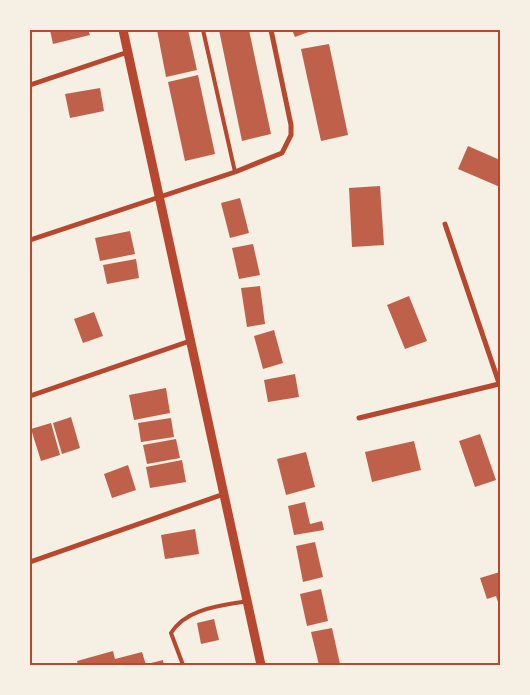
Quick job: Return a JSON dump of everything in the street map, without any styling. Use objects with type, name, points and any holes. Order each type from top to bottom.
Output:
[{"type":"street","points":[[123,30],[247,601],[258,664]]},
{"type":"street","points":[[30,240],[235,172],[282,152],[291,135],[291,125],[271,30]]},
{"type":"street","points":[[30,85],[128,52]]},
{"type":"street","points":[[359,418],[499,385],[445,224]]},
{"type":"street","points":[[30,396],[190,341]]},
{"type":"street","points":[[30,562],[224,494]]},
{"type":"lane","points":[[203,30],[235,172]]},
{"type":"lane","points":[[183,665],[172,642],[171,633],[176,626],[191,615],[202,611],[247,601]]},
{"type":"building","points":[[50,30],[88,30],[90,35],[53,44]]},
{"type":"building","points":[[157,30],[188,30],[197,70],[166,77]]},
{"type":"building","points":[[219,30],[249,30],[271,134],[242,141]]},
{"type":"building","points":[[292,30],[314,30],[295,37]]},
{"type":"building","points":[[329,44],[348,135],[321,141],[301,49]]},
{"type":"building","points":[[198,75],[215,154],[185,161],[168,82]]},
{"type":"building","points":[[100,88],[104,111],[70,118],[65,94]]},
{"type":"building","points":[[468,146],[500,160],[500,187],[458,169]]},
{"type":"building","points":[[380,186],[384,245],[352,247],[349,188]]},
{"type":"building","points":[[240,198],[249,233],[230,238],[221,203]]},
{"type":"building","points":[[130,231],[135,254],[100,261],[95,238]]},
{"type":"building","points":[[253,244],[260,275],[239,279],[232,248]]},
{"type":"building","points":[[136,259],[139,278],[107,284],[103,265]]},
{"type":"building","points":[[260,286],[265,324],[247,327],[241,288]]},
{"type":"building","points":[[409,296],[427,341],[405,349],[387,305]]},
{"type":"building","points":[[94,312],[103,336],[83,343],[74,319]]},
{"type":"building","points":[[274,330],[283,363],[263,369],[254,336]]},
{"type":"building","points":[[295,374],[299,397],[268,402],[264,380]]},
{"type":"building","points":[[166,388],[170,413],[134,420],[129,395]]},
{"type":"building","points":[[71,417],[80,448],[62,454],[53,423]]},
{"type":"building","points":[[171,418],[174,437],[141,442],[138,423]]},
{"type":"building","points":[[51,423],[60,455],[41,461],[31,429]]},
{"type":"building","points":[[480,434],[496,480],[475,487],[459,441]]},
{"type":"building","points":[[176,439],[180,458],[147,464],[143,445]]},
{"type":"building","points":[[414,441],[421,470],[372,482],[365,452]]},
{"type":"building","points":[[306,452],[315,487],[286,495],[277,459]]},
{"type":"building","points":[[182,460],[186,482],[150,488],[146,467]]},
{"type":"building","points":[[128,465],[136,490],[112,498],[104,474]]},
{"type":"building","points":[[305,502],[310,524],[322,521],[324,530],[294,535],[288,506]]},
{"type":"building","points":[[195,529],[199,554],[165,559],[161,535]]},
{"type":"building","points":[[315,542],[323,577],[303,582],[296,546]]},
{"type":"building","points":[[500,572],[500,608],[496,596],[487,599],[480,578]]},
{"type":"building","points":[[321,589],[328,621],[307,626],[300,594]]},
{"type":"building","points":[[214,619],[219,640],[201,644],[197,623]]},
{"type":"building","points":[[332,628],[340,664],[319,665],[311,632]]},
{"type":"building","points":[[113,651],[115,659],[142,652],[146,665],[78,665],[77,661]]},
{"type":"building","points":[[163,660],[164,665],[147,665],[147,664]]}]
